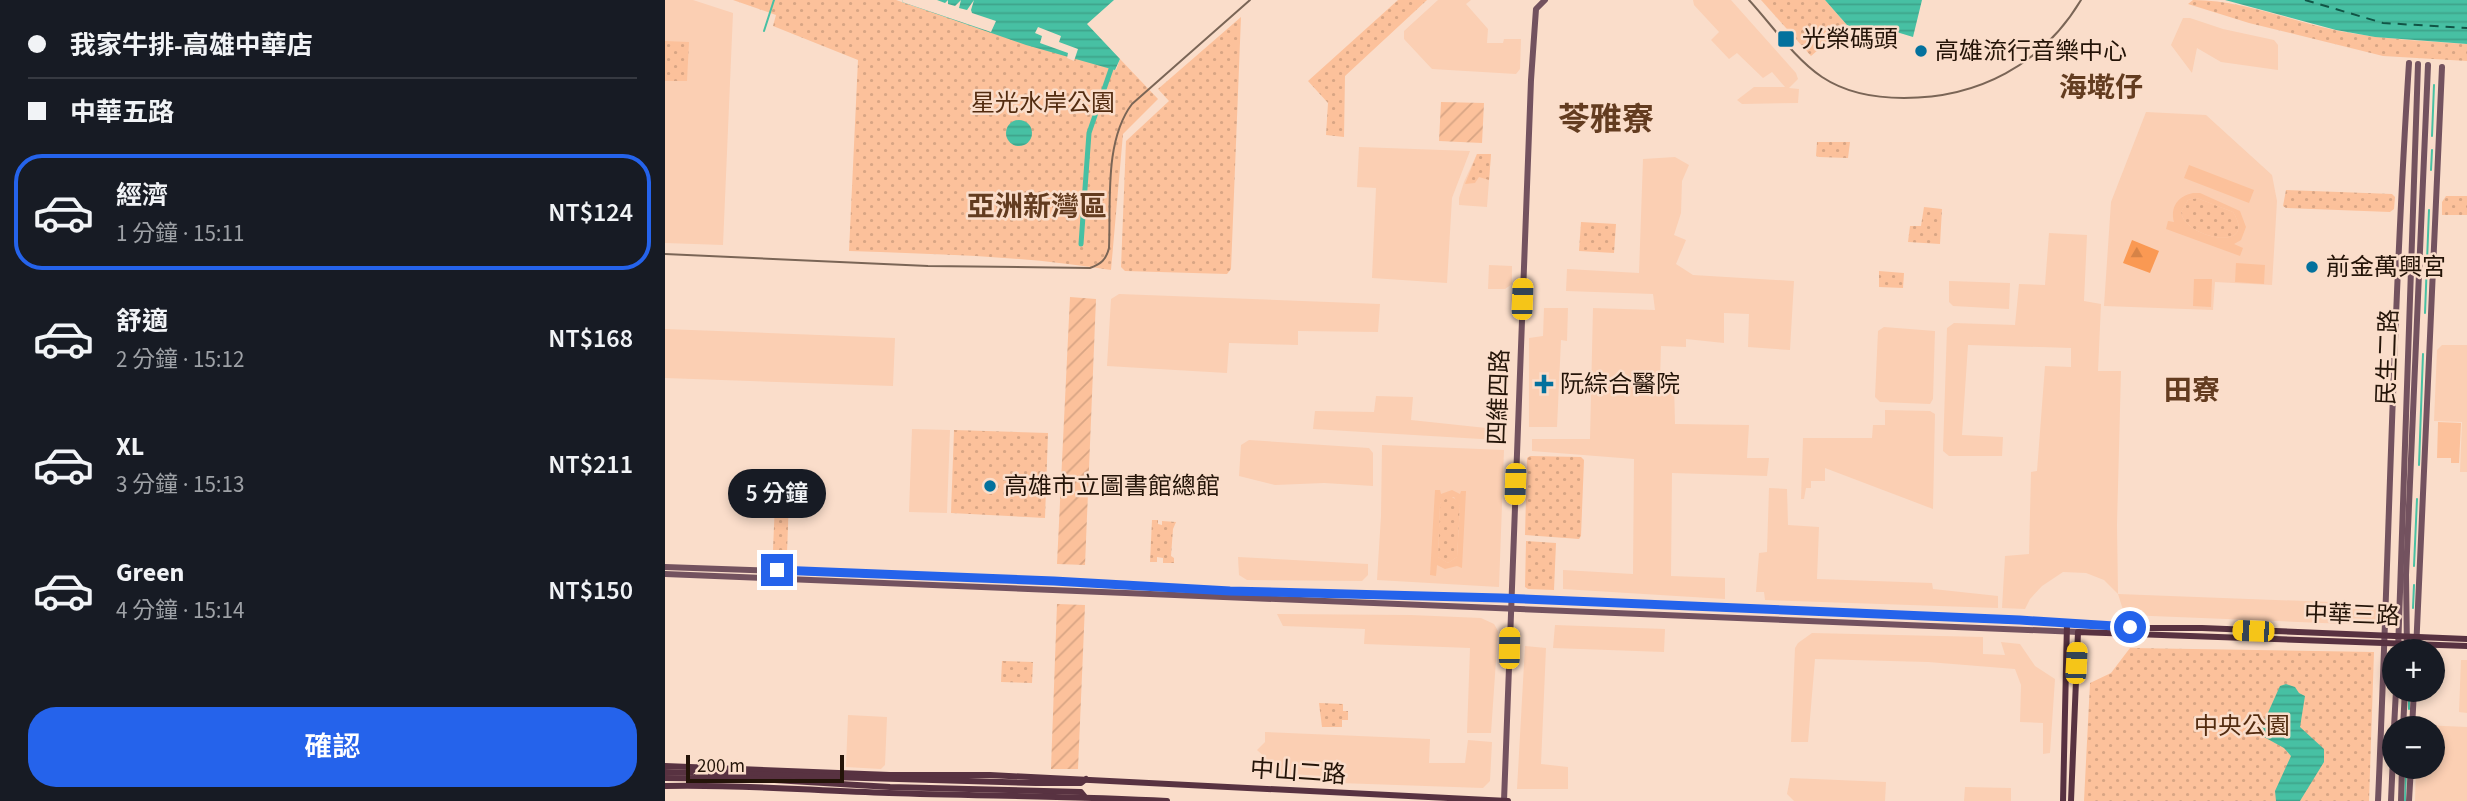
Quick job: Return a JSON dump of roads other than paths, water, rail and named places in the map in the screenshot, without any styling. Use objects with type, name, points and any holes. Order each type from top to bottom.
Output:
[{"type":"main road","name":"四維四路","points":[[1505,801],[1531,80],[1536,9],[1545,0]]},
{"type":"main road","points":[[2386,639],[2399,215],[2409,63]]},
{"type":"main road","name":"民生二路","points":[[2398,639],[2418,64]]},
{"type":"main road","name":"民生二路","points":[[2407,639],[2406,569],[2428,65]]},
{"type":"main road","points":[[2417,639],[2442,67]]},
{"type":"main road","points":[[665,567],[1054,581],[1092,588],[1245,599],[2078,632],[2071,801]]},
{"type":"main road","points":[[665,574],[1511,598],[2067,623],[2063,801]]},
{"type":"main road","name":"中華三路","points":[[2067,623],[2386,639]]},
{"type":"main road","name":"中華三路","points":[[2078,632],[2386,639]]},
{"type":"main road","name":"中華三路","points":[[2445,641],[2467,639]]},
{"type":"main road","name":"中華三路","points":[[2445,645],[2467,646]]},
{"type":"main road","points":[[2378,801],[2383,702]]},
{"type":"main road","name":"中山二路","points":[[665,766],[1086,779],[1505,801]]},
{"type":"main road","name":"中山二路","points":[[665,772],[1030,783],[1081,783],[1086,779]]},
{"type":"main road","points":[[665,778],[1042,790],[1081,792],[1085,797]]},
{"type":"main road","points":[[2391,801],[2392,779]]},
{"type":"main road","points":[[2401,801],[2402,779]]},
{"type":"main road","points":[[2409,801],[2410,779]]},
{"type":"main road","points":[[665,786],[708,785],[1167,801]]},
{"type":"water","points":[[1114,0],[1087,24],[1120,59],[1115,70],[1111,69],[1026,45],[902,2]]},
{"type":"water","points":[[1825,0],[1922,0],[1913,37],[1880,27],[1877,34],[1847,25]]},
{"type":"water","points":[[2225,0],[2467,0],[2467,44],[2375,37],[2336,30]]},
{"type":"water","points":[[1019,120],[1028,124],[1032,133],[1028,142],[1019,146],[1010,142],[1006,133],[1010,124]]},
{"type":"water","points":[[2286,684],[2295,687],[2305,696],[2300,727],[2324,749],[2324,762],[2300,801],[2276,801],[2275,791],[2291,756],[2284,748],[2264,737],[2262,726],[2280,686]]},
{"type":"waterway","points":[[764,31],[774,0]]},
{"type":"waterway","points":[[1081,244],[1089,133],[1111,69]]},
{"type":"waterway","points":[[2432,136],[2434,85]]},
{"type":"waterway","points":[[2431,170],[2432,150]]},
{"type":"waterway","points":[[2425,313],[2429,210]]},
{"type":"waterway","points":[[2419,465],[2423,354]]},
{"type":"waterway","points":[[2414,566],[2417,499]]},
{"type":"waterway","points":[[2413,608],[2414,585]]},
{"type":"waterway","points":[[2409,702],[2409,709]]},
{"type":"waterway","points":[[2405,801],[2406,779]]},
{"type":"tram line","points":[[665,254],[928,266],[1090,268],[1105,259],[1109,248],[1113,154],[1123,119],[1132,104],[1250,0]]},
{"type":"tram line","points":[[1749,0],[1793,51],[1822,77],[1861,94],[1904,98],[1957,92],[2006,73],[2047,43],[2081,0]]},
{"type":"place","name":"光榮碼頭","points":[[1786,39]]},
{"type":"place","name":"高雄流行音樂中心","points":[[1921,51]]},
{"type":"place","name":"前金萬興宮","points":[[2312,267]]},
{"type":"place","name":"阮綜合醫院","points":[[1544,384]]},
{"type":"place","name":"高雄市立圖書館總館","points":[[990,486]]},
{"type":"district","name":"海墘仔","points":[[2101,88]]},
{"type":"district","name":"苓雅寮","points":[[1606,120]]},
{"type":"district","name":"亞洲新灣區","points":[[1037,207]]},
{"type":"district","name":"田寮","points":[[2192,391]]},
{"type":"park label","name":"星光水岸公園","points":[[1043,103]]},
{"type":"park label","name":"中央公園","points":[[2242,726]]}]
